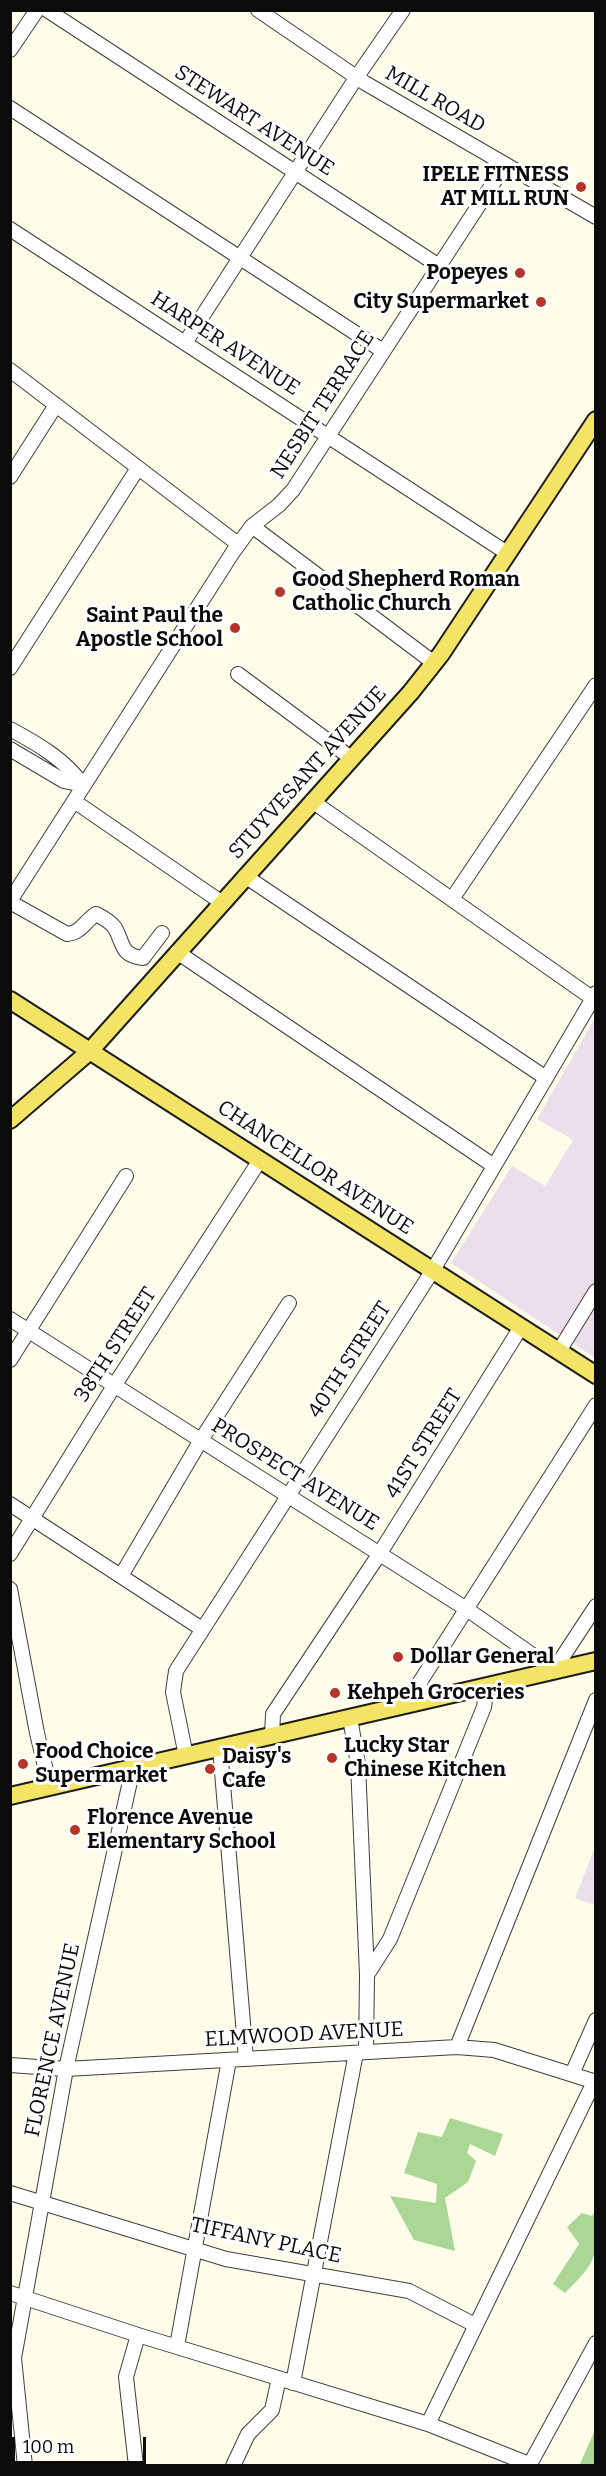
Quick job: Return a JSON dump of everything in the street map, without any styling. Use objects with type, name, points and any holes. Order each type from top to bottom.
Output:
[{"type":"main road","name":"STUYVESANT AVENUE","points":[[10,1120],[90,1051],[434,663],[596,420]]},
{"type":"main road","name":"CHANCELLOR AVENUE","points":[[10,1000],[596,1375]]},
{"type":"main road","points":[[10,1796],[596,1661]]},
{"type":"street","points":[[10,50],[37,10]]},
{"type":"street","name":"STEWART AVENUE","points":[[47,10],[439,266]]},
{"type":"street","name":"MILL ROAD","points":[[258,10],[356,78],[596,217]]},
{"type":"street","points":[[185,343],[294,172],[403,10]]},
{"type":"street","points":[[10,108],[383,351]]},
{"type":"street","name":"NESBIT TERRACE","points":[[10,901],[238,544],[252,526],[287,498],[505,165]]},
{"type":"street","name":"HARPER AVENUE","points":[[10,229],[507,553]]},
{"type":"street","points":[[10,370],[238,544]]},
{"type":"street","points":[[10,477],[56,405]]},
{"type":"street","points":[[10,668],[138,468]]},
{"type":"street","points":[[252,526],[434,663]]},
{"type":"street","points":[[238,675],[351,758]]},
{"type":"street","points":[[452,899],[596,684]]},
{"type":"street","points":[[10,729],[41,746],[70,767],[83,785]]},
{"type":"street","points":[[10,749],[64,782],[83,785]]},
{"type":"street","points":[[74,801],[221,902]]},
{"type":"street","points":[[312,801],[594,995]]},
{"type":"street","points":[[245,876],[546,1078]]},
{"type":"street","points":[[10,901],[67,934],[74,934],[96,914],[115,928],[121,946],[136,957],[143,958],[162,933]]},
{"type":"street","points":[[177,952],[494,1166]]},
{"type":"street","name":"40TH STREET","points":[[186,1756],[172,1692],[176,1671],[433,1270],[594,995]]},
{"type":"street","name":"38TH STREET","points":[[10,1554],[114,1386],[260,1160]]},
{"type":"street","points":[[10,1360],[126,1176]]},
{"type":"street","points":[[559,1352],[596,1291]]},
{"type":"street","points":[[121,1576],[201,1440],[289,1303]]},
{"type":"street","name":"PROSPECT AVENUE","points":[[10,1318],[380,1553],[468,1610],[554,1670]]},
{"type":"street","name":"41ST STREET","points":[[272,1736],[273,1714],[380,1553],[521,1327]]},
{"type":"street","points":[[420,1701],[420,1682],[468,1610],[596,1405]]},
{"type":"street","points":[[10,1504],[202,1629]]},
{"type":"street","points":[[10,1589],[14,1633],[50,1787]]},
{"type":"street","points":[[554,1670],[596,1606]]},
{"type":"street","points":[[367,1975],[390,1939],[484,1707],[487,1686]]},
{"type":"street","points":[[457,2047],[596,1700]]},
{"type":"street","points":[[293,2383],[361,2053],[367,1975],[358,1764],[350,1718]]},
{"type":"street","points":[[220,1748],[246,2059]]},
{"type":"street","name":"FLORENCE AVENUE","points":[[25,2466],[14,2358],[17,2295],[41,2202],[66,2069],[133,1768]]},
{"type":"street","points":[[572,2074],[596,2020]]},
{"type":"street","name":"ELMWOOD AVENUE","points":[[10,2065],[66,2069],[457,2047],[494,2050],[595,2082]]},
{"type":"street","points":[[177,2346],[229,2060]]},
{"type":"street","points":[[428,2424],[595,2082]]},
{"type":"street","name":"TIFFANY PLACE","points":[[10,2193],[225,2259],[409,2291],[475,2325]]},
{"type":"street","points":[[17,2295],[138,2335],[428,2424],[529,2465],[596,2343]]},
{"type":"street","points":[[136,2466],[126,2377],[138,2335]]},
{"type":"street","points":[[233,2466],[248,2434],[272,2410],[279,2378]]},
{"type":"shaded area","points":[[595,1018],[595,1358],[451,1263],[512,1166],[545,1186],[573,1140],[537,1119]]},
{"type":"shaded area","points":[[595,1847],[596,1905],[575,1898]]},
{"type":"green space","points":[[450,2118],[503,2134],[495,2156],[470,2144],[467,2153],[476,2161],[468,2182],[445,2198],[455,2251],[414,2240],[390,2196],[436,2203],[437,2184],[404,2173],[418,2132],[442,2137]]},
{"type":"green space","points":[[595,2211],[594,2256],[585,2272],[565,2293],[553,2284],[579,2244],[567,2227],[582,2213],[592,2216]]},
{"type":"green space","points":[[595,2430],[595,2465],[580,2465],[580,2464]]},
{"type":"place","name":"IPELE FITNESS AT MILL RUN","points":[[581,187]]},
{"type":"place","name":"Popeyes","points":[[520,273]]},
{"type":"place","name":"City Supermarket","points":[[541,302]]},
{"type":"place","name":"Good Shepherd Roman Catholic Church","points":[[280,592]]},
{"type":"place","name":"Saint Paul the Apostle School","points":[[235,628]]},
{"type":"place","name":"Dollar General","points":[[398,1657]]},
{"type":"place","name":"Kehpeh Groceries","points":[[335,1693]]},
{"type":"place","name":"Lucky Star Chinese Kitchen","points":[[332,1758]]},
{"type":"place","name":"Food Choice Supermarket","points":[[23,1764]]},
{"type":"place","name":"Daisy's Cafe","points":[[210,1769]]},
{"type":"place","name":"Florence Avenue Elementary School","points":[[75,1830]]}]
